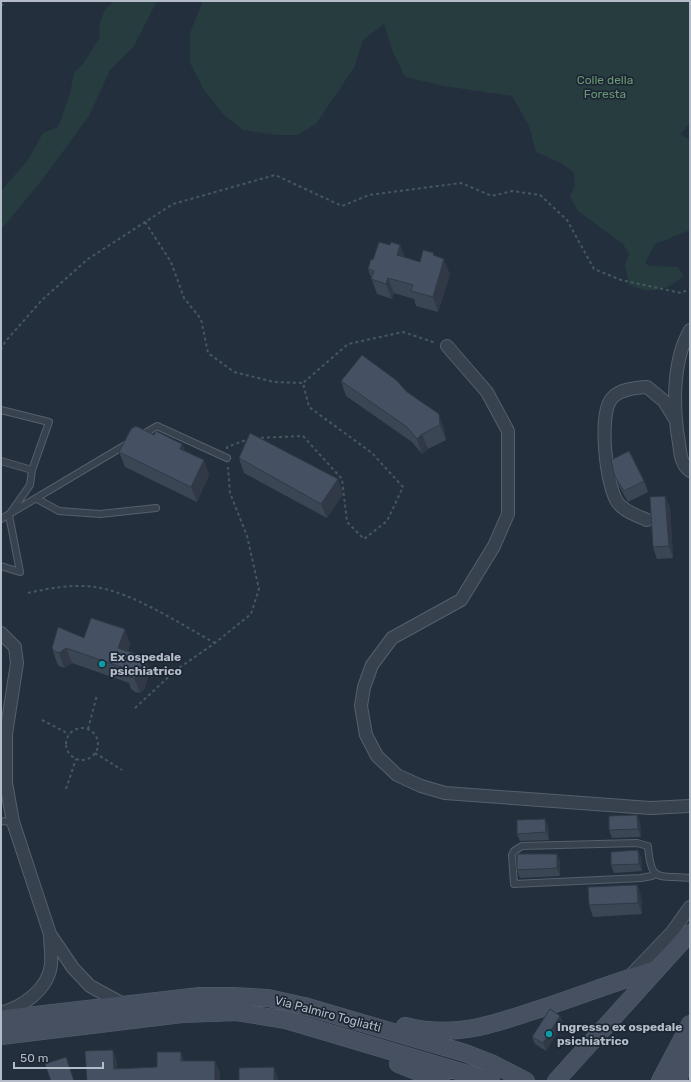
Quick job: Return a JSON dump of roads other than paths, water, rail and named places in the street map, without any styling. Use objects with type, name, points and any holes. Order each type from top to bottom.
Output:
[{"type":"street","points":[[690,330],[680,358],[675,394],[675,418],[681,457],[687,469],[690,470]]},
{"type":"street","points":[[446,346],[486,392],[508,431],[508,514],[494,546],[461,600],[392,638],[372,665],[364,687],[361,706],[366,735],[378,756],[397,775],[421,786],[445,794],[650,808],[690,806]]},
{"type":"street","points":[[647,520],[629,512],[618,504],[613,492],[604,424],[608,406],[612,397],[628,389],[647,387],[664,401],[675,418]]},
{"type":"street","points":[[1,633],[15,648],[17,663],[6,734],[6,783],[13,822],[50,934],[73,968],[90,986],[123,1004]]},
{"type":"street","points":[[628,978],[672,932],[690,906]]},
{"type":"street","points":[[563,1078],[655,970],[690,933]]},
{"type":"street","points":[[1,1013],[14,1009],[32,997],[44,983],[51,967],[50,934]]},
{"type":"street","points":[[304,1006],[337,1007],[415,1028],[438,1031],[458,1030],[492,1025],[655,970]]},
{"type":"street","name":"Via Palmiro Togliatti","points":[[1,1019],[200,996],[268,998],[304,1006],[465,1053],[493,1064],[526,1081]]},
{"type":"street","name":"Via Palmiro Togliatti","points":[[1,1036],[182,1014],[237,1012],[286,1020],[491,1081]]},
{"type":"street","points":[[286,1020],[316,1034],[441,1081]]},
{"type":"street","points":[[660,1081],[690,1024]]},
{"type":"street","points":[[678,1081],[690,1044]]},
{"type":"lane","points":[[1,410],[49,422],[32,470],[30,485],[9,515],[20,572],[1,566]]},
{"type":"lane","points":[[137,438],[157,426],[227,458]]},
{"type":"lane","points":[[1,519],[130,442]]},
{"type":"lane","points":[[1,461],[32,470]]},
{"type":"lane","points":[[37,498],[59,511],[100,514],[156,508]]},
{"type":"lane","points":[[1,821],[13,822]]},
{"type":"lane","points":[[655,874],[641,878],[514,884],[512,855],[514,851],[522,846],[637,842],[648,846],[650,868],[655,874],[661,876],[690,878]]},
{"type":"place","name":"Ex ospedale psichiatrico","points":[[102,664]]},
{"type":"place","name":"Ingresso ex ospedale psichiatrico","points":[[549,1034]]},
{"type":"park label","name":"Colle della Foresta","points":[[605,87]]}]
